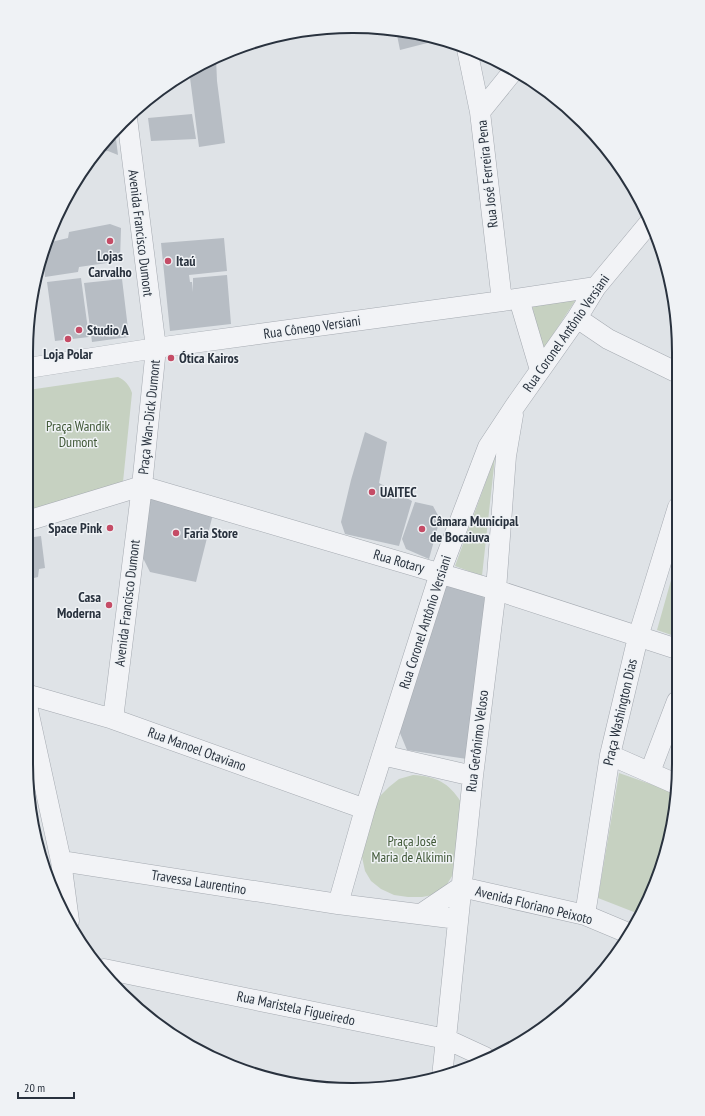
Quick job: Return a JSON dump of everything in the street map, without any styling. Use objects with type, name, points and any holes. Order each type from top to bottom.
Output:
[{"type":"street","name":"Rua José Ferreira Pena","points":[[469,55],[480,112],[510,300],[540,370]]},
{"type":"street","points":[[480,112],[510,75]]},
{"type":"street","name":"Avenida Francisco Dumont","points":[[128,126],[156,348]]},
{"type":"street","name":"Rua Coronel Antônio Versiani","points":[[338,904],[365,809],[440,573],[488,447],[577,318],[596,287],[646,226]]},
{"type":"street","name":"Rua Cônego Versiani","points":[[33,367],[156,348],[596,287]]},
{"type":"street","points":[[577,318],[608,339],[672,370]]},
{"type":"street","name":"Praça Wan-Dick Dumont","points":[[33,519],[142,486],[156,348]]},
{"type":"street","name":"Rua Gerônimo Veloso","points":[[443,1070],[473,776],[496,590],[506,456],[515,406]]},
{"type":"street","points":[[488,447],[496,445],[504,448],[506,456]]},
{"type":"street","name":"Avenida Francisco Dumont","points":[[113,719],[142,486]]},
{"type":"street","name":"Rua Rotary","points":[[142,486],[496,590],[672,647]]},
{"type":"street","name":"Praça Washington Dias","points":[[585,915],[610,755],[638,637],[672,528]]},
{"type":"street","name":"Rua Manoel Otaviano","points":[[33,696],[113,719],[365,809]]},
{"type":"street","points":[[650,772],[672,714]]},
{"type":"street","points":[[33,734],[60,861],[67,906]]},
{"type":"street","points":[[382,755],[473,776]]},
{"type":"street","points":[[610,755],[671,782]]},
{"type":"street","name":"Travessa Laurentino","points":[[60,861],[338,904]]},
{"type":"street","points":[[421,914],[461,887]]},
{"type":"street","name":"Avenida Floriano Peixoto","points":[[461,887],[585,915],[624,931]]},
{"type":"street","points":[[338,904],[458,919]]},
{"type":"street","name":"Rua Maristela Figueiredo","points":[[109,970],[446,1039],[482,1056]]},
{"type":"green space","points":[[577,298],[542,351],[532,305]]},
{"type":"green space","name":"Praça Wandik Dumont","points":[[118,377],[127,384],[132,393],[123,482],[33,510],[33,389]]},
{"type":"green space","points":[[495,457],[482,576],[455,566]]},
{"type":"green space","points":[[672,577],[672,635],[657,630]]},
{"type":"green space","points":[[619,773],[670,791],[666,826],[661,846],[648,886],[635,912],[598,898]]},
{"type":"green space","name":"Praça José Maria de Alkimin","points":[[413,775],[429,777],[447,785],[461,802],[454,873],[444,889],[433,895],[422,897],[394,895],[381,889],[371,881],[365,871],[362,857],[376,803],[381,795],[399,779]]},
{"type":"building","points":[[397,36],[429,43],[400,50]]},
{"type":"building","points":[[216,64],[225,143],[199,147],[190,78]]},
{"type":"building","points":[[192,114],[196,139],[151,141],[148,118]]},
{"type":"building","points":[[116,138],[118,155],[108,151],[104,152]]},
{"type":"building","points":[[110,224],[121,228],[120,261],[79,267],[78,272],[45,277],[44,269],[53,242],[68,238],[69,232]]},
{"type":"building","points":[[224,238],[227,271],[189,275],[190,282],[192,282],[193,292],[193,278],[227,275],[231,324],[170,331],[161,243]]},
{"type":"building","points":[[81,278],[89,337],[55,341],[47,282]]},
{"type":"building","points":[[122,279],[129,337],[92,342],[84,283]]},
{"type":"building","name":"UAITEC","points":[[365,432],[387,442],[379,483],[412,501],[399,546],[345,534],[341,522]]},
{"type":"building","name":"Faria Store","points":[[149,496],[214,510],[196,582],[150,572],[142,556]]},
{"type":"building","name":"Câmara Municipal de Bocaiuva","points":[[415,502],[433,506],[440,519],[429,559],[406,549],[402,539]]},
{"type":"building","points":[[41,536],[45,568],[39,569],[38,577],[34,578],[33,582],[33,537]]},
{"type":"building","points":[[443,578],[472,585],[488,602],[467,759],[407,750],[400,733]]},
{"type":"place","name":"Lojas Carvalho","points":[[110,241]]},
{"type":"place","name":"Itaú","points":[[168,261]]},
{"type":"place","name":"Studio A","points":[[79,330]]},
{"type":"place","name":"Loja Polar","points":[[68,339]]},
{"type":"place","name":"Ótica Kairos","points":[[171,358]]},
{"type":"place","name":"UAITEC","points":[[372,492]]},
{"type":"place","name":"Space Pink","points":[[110,528]]},
{"type":"place","name":"Câmara Municipal de Bocaiuva","points":[[422,529]]},
{"type":"place","name":"Faria Store","points":[[176,533]]},
{"type":"place","name":"Casa Moderna","points":[[109,605]]}]
